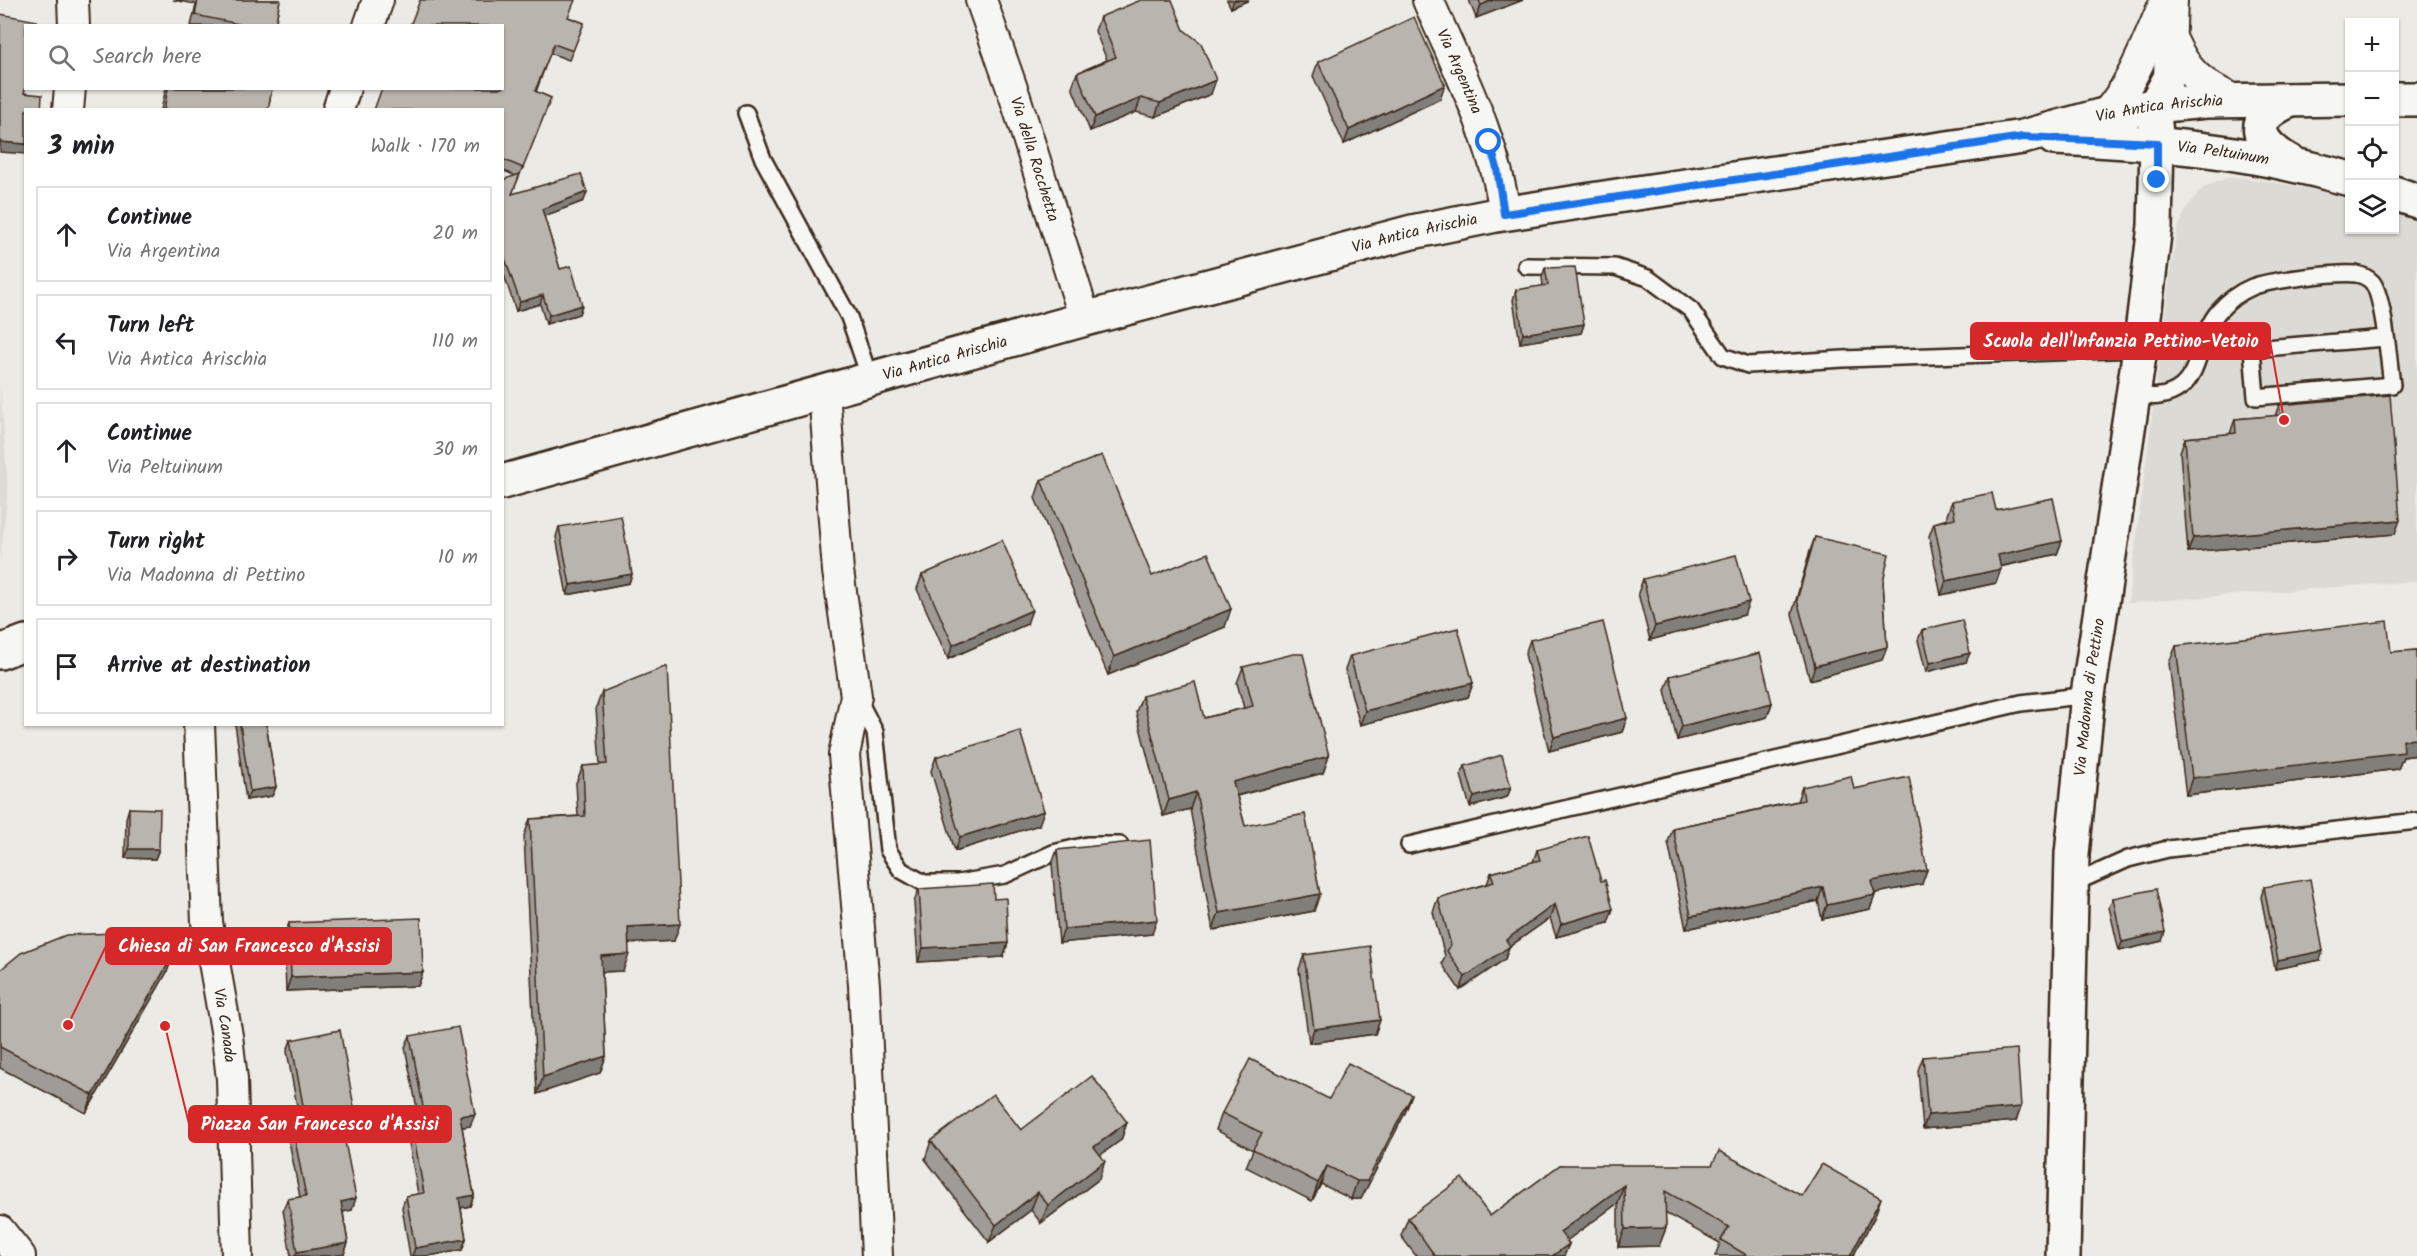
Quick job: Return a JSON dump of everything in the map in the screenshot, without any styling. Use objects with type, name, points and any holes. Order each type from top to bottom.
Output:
[{"type":"main road","name":"Via Antica Arischia","points":[[504,481],[1085,319],[1412,232],[1504,214],[2023,137],[2104,115],[2153,106],[2234,100],[2345,99]]},
{"type":"main road","points":[[2399,99],[2417,99]]},
{"type":"main road","points":[[2290,100],[2270,111],[2263,118],[2260,128],[2265,142],[2273,153],[2293,163]]},
{"type":"main road","name":"Via Madonna di Pettino","points":[[2062,1254],[2072,884],[2077,793],[2088,695],[2140,349],[2155,226],[2157,143],[2153,106]]},
{"type":"main road","name":"Via Peltuinum","points":[[2023,137],[2157,143],[2217,150],[2293,163],[2345,178]]},
{"type":"main road","points":[[2399,195],[2417,201]]},
{"type":"main road","points":[[0,652],[24,643]]},
{"type":"street","points":[[73,0],[74,24]]},
{"type":"street","points":[[370,24],[378,0]]},
{"type":"street","name":"Via della Rocchetta","points":[[981,0],[1015,97],[1085,319]]},
{"type":"street","name":"Via Argentina","points":[[1428,0],[1489,142],[1497,168],[1504,214]]},
{"type":"street","points":[[2153,106],[2169,77],[2159,41],[2166,0]]},
{"type":"street","points":[[2104,115],[2159,41],[2172,0]]},
{"type":"street","points":[[2159,41],[2180,57],[2202,84],[2234,100]]},
{"type":"street","points":[[68,108],[70,90]]},
{"type":"street","points":[[339,108],[344,90]]},
{"type":"street","points":[[824,392],[838,572],[856,696],[844,755],[864,985],[878,1256]]},
{"type":"street","name":"Via Canada","points":[[199,726],[207,922],[227,1036],[232,1079],[237,1256]]},
{"type":"street","points":[[0,1231],[20,1256]]},
{"type":"lane","points":[[746,113],[763,159],[849,317],[870,379]]},
{"type":"lane","points":[[1526,266],[1615,267],[1648,278],[1691,310],[1723,356],[1748,365],[2015,352],[2140,349]]},
{"type":"lane","points":[[2133,395],[2162,397],[2180,388],[2193,373],[2202,342],[2212,320],[2238,294],[2261,283],[2348,274],[2363,276],[2372,283],[2378,293],[2385,338],[2392,385],[2256,397],[2252,350],[2385,338]]},
{"type":"lane","points":[[1409,845],[2020,703],[2088,695]]},
{"type":"lane","points":[[856,696],[875,732],[888,850],[901,870],[924,883],[958,883],[1005,874],[1053,853],[1087,845],[1119,845]]},
{"type":"lane","points":[[2072,884],[2128,859],[2168,849],[2417,821]]},
{"type":"shaded area","points":[[2240,177],[2345,194],[2345,234],[2399,234],[2399,209],[2417,216],[2417,581],[2128,603],[2177,231],[2187,207],[2204,187],[2227,178]]},
{"type":"shaded area","points":[[0,383],[8,490],[0,563]]},
{"type":"building","points":[[198,0],[280,0],[275,24],[238,24],[195,15]]},
{"type":"building","points":[[420,0],[575,0],[568,17],[584,23],[573,51],[554,44],[535,91],[551,98],[523,168],[504,160],[504,108],[375,108],[381,90],[504,90],[504,24],[411,24]]},
{"type":"building","points":[[1141,0],[1172,0],[1184,30],[1201,43],[1216,80],[1160,103],[1141,98],[1095,117],[1077,73],[1116,57],[1100,17]]},
{"type":"building","points":[[1479,0],[1493,0],[1481,5]]},
{"type":"building","points":[[0,14],[37,21],[37,24],[24,24],[24,93],[42,95],[41,108],[24,108],[24,144],[0,142]]},
{"type":"building","points":[[1414,17],[1445,85],[1349,130],[1318,62]]},
{"type":"building","points":[[168,90],[272,90],[268,108],[164,108]]},
{"type":"building","points":[[520,174],[512,194],[581,174],[587,192],[542,209],[560,269],[571,266],[582,305],[549,315],[543,295],[520,302],[504,256],[504,179]]},
{"type":"building","points":[[1575,267],[1584,324],[1523,334],[1516,290],[1548,285],[1545,268]]},
{"type":"building","points":[[2390,395],[2400,520],[2193,538],[2185,438],[2236,433],[2235,419],[2281,415],[2279,405]]},
{"type":"building","points":[[1102,455],[1152,576],[1208,553],[1231,609],[1114,657],[1041,480]]},
{"type":"building","points":[[1992,493],[1996,510],[2053,498],[2062,541],[1998,555],[2001,569],[1946,581],[1934,523],[1955,518],[1952,501]]},
{"type":"building","points":[[621,516],[632,574],[570,585],[559,527]]},
{"type":"building","points":[[1815,537],[1889,554],[1883,582],[1887,647],[1815,666],[1797,600]]},
{"type":"building","points":[[1002,540],[1032,610],[953,645],[922,575]]},
{"type":"building","points":[[1736,555],[1749,602],[1655,626],[1643,579]]},
{"type":"building","points":[[1962,620],[1970,653],[1930,663],[1922,630]]},
{"type":"building","points":[[2387,621],[2391,652],[2417,650],[2417,739],[2403,740],[2404,752],[2192,778],[2176,646]]},
{"type":"building","points":[[1603,622],[1627,718],[1554,737],[1530,640]]},
{"type":"building","points":[[1458,628],[1473,683],[1365,711],[1350,656]]},
{"type":"building","points":[[1760,653],[1772,703],[1682,726],[1670,676]]},
{"type":"building","points":[[1293,654],[1303,654],[1329,756],[1233,782],[1245,826],[1305,814],[1320,894],[1219,913],[1196,792],[1169,800],[1142,696],[1195,682],[1204,718],[1253,706],[1243,667]]},
{"type":"building","points":[[667,666],[680,924],[628,927],[629,954],[601,956],[606,1056],[543,1077],[530,819],[585,816],[583,766],[607,764],[602,692]]},
{"type":"building","points":[[240,726],[266,726],[276,787],[250,791]]},
{"type":"building","points":[[1020,731],[1044,811],[960,837],[936,757]]},
{"type":"building","points":[[1502,755],[1511,787],[1474,797],[1465,766]]},
{"type":"building","points":[[1851,776],[1854,789],[1909,777],[1927,870],[1872,881],[1875,895],[1827,905],[1823,887],[1691,916],[1673,828],[1804,800],[1802,787]]},
{"type":"building","points":[[129,808],[160,809],[159,849],[129,849]]},
{"type":"building","points":[[1588,836],[1601,881],[1605,880],[1613,909],[1561,924],[1555,904],[1506,940],[1510,946],[1465,977],[1447,951],[1451,945],[1438,898],[1494,882],[1491,873],[1540,860],[1537,850]]},
{"type":"building","points":[[1150,840],[1157,920],[1064,929],[1057,850]]},
{"type":"building","points":[[2310,879],[2323,951],[2278,960],[2264,887]]},
{"type":"building","points":[[993,884],[994,899],[1006,898],[1008,943],[923,948],[919,889]]},
{"type":"building","points":[[2156,889],[2165,932],[2122,942],[2113,898]]},
{"type":"building","points":[[421,918],[423,972],[291,977],[289,923]]},
{"type":"building","points":[[115,933],[162,946],[173,955],[93,1095],[0,1047],[0,970],[21,953],[66,935]]},
{"type":"building","points":[[1370,946],[1380,1020],[1314,1029],[1304,955]]},
{"type":"building","points":[[458,1027],[475,1114],[460,1116],[474,1195],[459,1198],[466,1239],[415,1248],[406,1196],[424,1193],[412,1126],[426,1123],[410,1036]]},
{"type":"building","points":[[340,1030],[356,1118],[341,1121],[356,1198],[341,1202],[348,1243],[297,1252],[288,1199],[306,1196],[293,1130],[307,1127],[291,1040]]},
{"type":"building","points":[[2017,1049],[2021,1107],[1928,1115],[1923,1057]]},
{"type":"building","points":[[1250,1059],[1329,1099],[1348,1063],[1412,1095],[1367,1181],[1357,1181],[1327,1166],[1318,1183],[1253,1149],[1262,1133],[1222,1113]]},
{"type":"building","points":[[1092,1076],[1127,1122],[1094,1147],[1105,1161],[1048,1205],[1038,1192],[996,1225],[931,1141],[993,1094],[1021,1130]]},
{"type":"building","points":[[1719,1151],[1802,1196],[1822,1164],[1881,1198],[1850,1256],[1748,1256],[1721,1240],[1729,1227],[1665,1191],[1666,1228],[1625,1229],[1624,1185],[1560,1232],[1569,1244],[1552,1256],[1435,1256],[1408,1218],[1462,1178],[1490,1216],[1560,1165],[1712,1165]]},
{"type":"place","name":"Scuola dell'Infanzia Pettino-Vetoio","points":[[2284,420]]},
{"type":"place","name":"Chiesa di San Francesco d'Assisi","points":[[68,1025]]},
{"type":"place","name":"Piazza San Francesco d'Assisi","points":[[165,1026]]},
{"type":"route","points":[[1489,142],[1497,168],[1504,214],[2023,137],[2157,143],[2157,180]]}]
